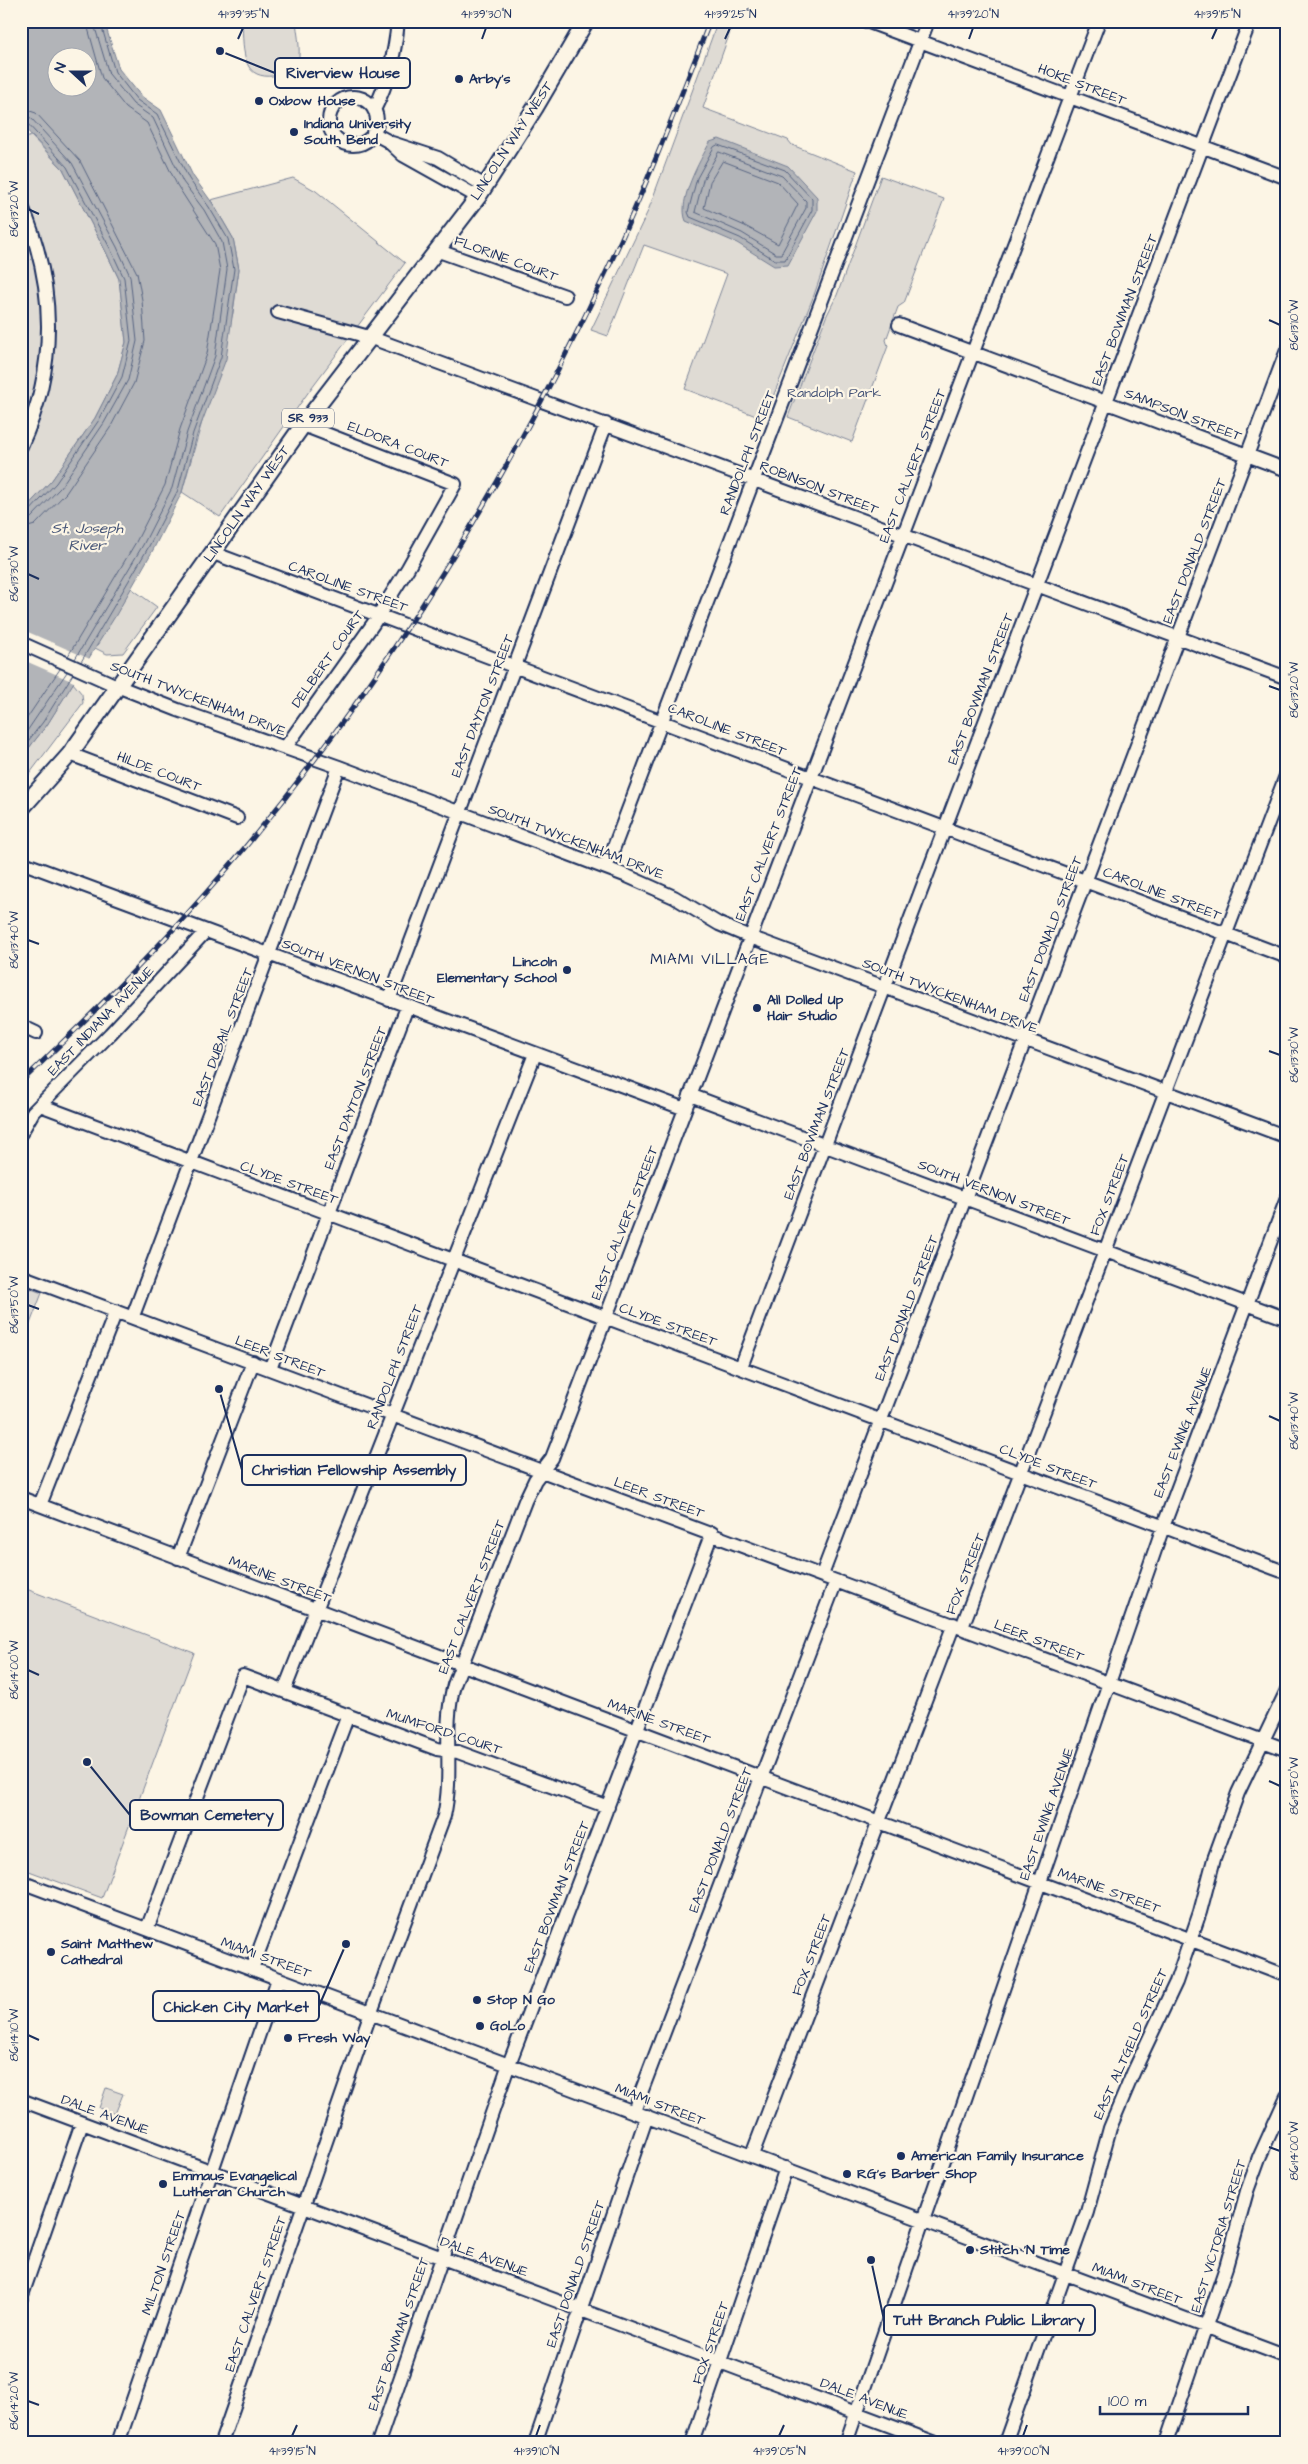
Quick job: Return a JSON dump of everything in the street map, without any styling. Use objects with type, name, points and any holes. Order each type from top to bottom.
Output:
[{"type":"main road","name":"LINCOLN WAY WEST","points":[[21,810],[70,754],[303,425],[482,191],[535,108],[586,21]]},
{"type":"street","points":[[374,110],[384,90],[395,53],[398,21]]},
{"type":"street","name":"HOKE STREET","points":[[866,21],[1287,178]]},
{"type":"street","name":"RANDOLPH STREET","points":[[606,868],[928,21]]},
{"type":"street","name":"EAST CALVERT STREET","points":[[221,2443],[302,2205],[444,1816],[450,1783],[448,1711],[462,1665],[524,1502],[535,1480],[544,1470],[555,1450],[1099,21]]},
{"type":"street","name":"EAST BOWMAN STREET","points":[[741,1367],[1250,21]]},
{"type":"street","points":[[346,98],[364,99],[374,110],[377,118],[373,133],[361,143],[344,143],[332,133],[330,116],[333,108],[346,98]]},
{"type":"street","points":[[373,133],[388,141],[438,158],[482,191]]},
{"type":"street","points":[[21,204],[35,238],[44,270],[49,335],[43,384],[33,419],[21,446]]},
{"type":"street","name":"FLORINE COURT","points":[[436,250],[565,296]]},
{"type":"street","name":"ROBINSON STREET","points":[[278,312],[369,337],[1287,678]]},
{"type":"street","name":"SAMPSON STREET","points":[[899,325],[1287,470]]},
{"type":"street","name":"EAST DONALD STREET","points":[[822,1575],[1287,350]]},
{"type":"street","name":"EAST DAYTON STREET","points":[[389,1000],[606,424]]},
{"type":"street","name":"ELDORA COURT","points":[[303,425],[455,484]]},
{"type":"street","name":"DELBERT COURT","points":[[285,748],[378,615],[413,559],[455,484]]},
{"type":"street","name":"CAROLINE STREET","points":[[213,553],[1287,957]]},
{"type":"street","name":"SOUTH TWYCKENHAM DRIVE","points":[[21,644],[117,686],[339,767],[606,868],[674,897],[719,924],[750,937],[1287,1137]]},
{"type":"street","name":"HILDE COURT","points":[[70,754],[237,818]]},
{"type":"street","name":"EAST DUBAIL STREET","points":[[133,1316],[339,767]]},
{"type":"street","name":"FOX STREET","points":[[752,2155],[879,1821],[1020,1473],[1287,773]]},
{"type":"street","name":"SOUTH VERNON STREET","points":[[21,862],[685,1110]]},
{"type":"street","name":"EAST INDIANA AVENUE","points":[[21,1133],[24,1125],[40,1105],[110,1034],[206,931]]},
{"type":"street","name":"EAST DAYTON STREET","points":[[270,1369],[407,1007]]},
{"type":"street","points":[[21,1026],[36,1032]]},
{"type":"street","name":"RANDOLPH STREET","points":[[284,1691],[535,1054]]},
{"type":"street","name":"SOUTH VERNON STREET","points":[[690,1095],[1287,1319]]},
{"type":"street","name":"CLYDE STREET","points":[[40,1105],[1287,1573]]},
{"type":"street","name":"EAST EWING AVENUE","points":[[846,2443],[1163,1527],[1287,1198]]},
{"type":"street","name":"LEER STREET","points":[[21,1276],[133,1316],[1287,1750]]},
{"type":"street","points":[[40,1505],[116,1311]]},
{"type":"street","points":[[178,1558],[253,1362]]},
{"type":"street","name":"MARINE STREET","points":[[21,1498],[1192,1938],[1287,1976]]},
{"type":"street","name":"EAST BOWMAN STREET","points":[[378,2443],[509,2064],[712,1533]]},
{"type":"street","name":"EAST DONALD STREET","points":[[634,2111],[836,1580]]},
{"type":"street","name":"MUMFORD COURT","points":[[147,1929],[243,1676],[437,1749],[458,1752],[608,1807]]},
{"type":"street","name":"EAST ALTGELD STREET","points":[[1005,2443],[1064,2272],[1087,2212],[1103,2150],[1118,2109],[1169,1998],[1192,1938],[1229,1816],[1287,1690]]},
{"type":"street","points":[[252,1969],[348,1715]]},
{"type":"street","name":"MIAMI STREET","points":[[21,1882],[923,2218],[1287,2357]]},
{"type":"street","name":"MILTON STREET","points":[[118,2443],[278,1979]]},
{"type":"street","name":"EAST VICTORIA STREET","points":[[1166,2443],[1226,2268],[1247,2191],[1259,2158],[1287,2096]]},
{"type":"street","name":"DALE AVENUE","points":[[21,2100],[936,2443]]},
{"type":"street","name":"EAST DONALD STREET","points":[[535,2443],[647,2116]]},
{"type":"street","points":[[21,2298],[82,2123]]},
{"type":"street","name":"FOX STREET","points":[[692,2443],[786,2168]]},
{"type":"green space","points":[[242,21],[296,21],[299,56],[291,69],[284,73],[268,76],[254,72],[249,67],[245,57]]},
{"type":"green space","points":[[718,21],[734,21],[703,108],[788,140],[792,145],[857,171],[814,295],[764,419],[685,389],[727,274],[644,245],[608,336],[591,330],[648,211]]},
{"type":"green space","points":[[31,136],[63,169],[119,279],[126,342],[117,375],[95,418],[52,480],[21,513],[21,140]]},
{"type":"green space","name":"Randolph Park","points":[[881,176],[944,199],[904,303],[898,307],[886,340],[888,346],[852,442],[788,417],[826,317],[837,295]]},
{"type":"green space","points":[[293,178],[316,191],[405,263],[312,387],[220,517],[182,492],[233,313],[239,269],[233,238],[211,200]]},
{"type":"green space","points":[[131,588],[157,607],[123,653],[107,654],[95,648]]},
{"type":"green space","points":[[73,683],[82,694],[83,703],[21,785],[21,758],[47,725]]},
{"type":"green space","points":[[21,1285],[42,1293],[21,1347]]},
{"type":"green space","points":[[21,1587],[194,1653],[102,1898],[21,1868]]},
{"type":"green space","points":[[106,2088],[123,2094],[115,2114],[99,2108]]},
{"type":"water","name":"St. Joseph River","points":[[21,21],[104,21],[119,69],[141,96],[161,110],[193,176],[213,204],[233,238],[239,269],[226,359],[197,435],[182,492],[153,550],[116,615],[47,725],[21,758],[21,513],[52,480],[95,418],[117,375],[126,342],[119,279],[63,169],[21,124]]},
{"type":"water","points":[[719,139],[788,166],[817,197],[817,211],[788,265],[774,266],[737,243],[686,221],[684,212],[685,202],[691,181],[710,142]]},
{"type":"pier","points":[[21,629],[90,659],[76,683],[21,659]]},
{"type":"railway","points":[[21,1082],[141,963],[245,848],[306,771],[364,691],[419,610],[471,526],[567,353],[637,204],[710,21]]},
{"type":"place","name":"Riverview House","points":[[220,51]]},
{"type":"place","name":"Arby's","points":[[459,79]]},
{"type":"place","name":"Oxbow House","points":[[259,101]]},
{"type":"place","name":"Indiana University South Bend","points":[[294,132]]},
{"type":"place","name":"Lincoln Elementary School","points":[[567,970]]},
{"type":"place","name":"All Dolled Up Hair Studio","points":[[757,1008]]},
{"type":"place","name":"Christian Fellowship Assembly","points":[[219,1389]]},
{"type":"place","name":"Bowman Cemetery","points":[[87,1762]]},
{"type":"place","name":"Chicken City Market","points":[[346,1944]]},
{"type":"place","name":"Saint Matthew Cathedral","points":[[51,1952]]},
{"type":"place","name":"Stop N Go","points":[[477,2000]]},
{"type":"place","name":"GoLo","points":[[480,2026]]},
{"type":"place","name":"Fresh Way","points":[[288,2038]]},
{"type":"place","name":"American Family Insurance","points":[[901,2156]]},
{"type":"place","name":"RG's Barber Shop","points":[[847,2174]]},
{"type":"place","name":"Emmaus Evangelical Lutheran Church","points":[[163,2184]]},
{"type":"place","name":"Stitch ‘N Time","points":[[970,2250]]},
{"type":"place","name":"Tutt Branch Public Library","points":[[871,2260]]},
{"type":"district","name":"MIAMI VILLAGE","points":[[710,959]]}]
